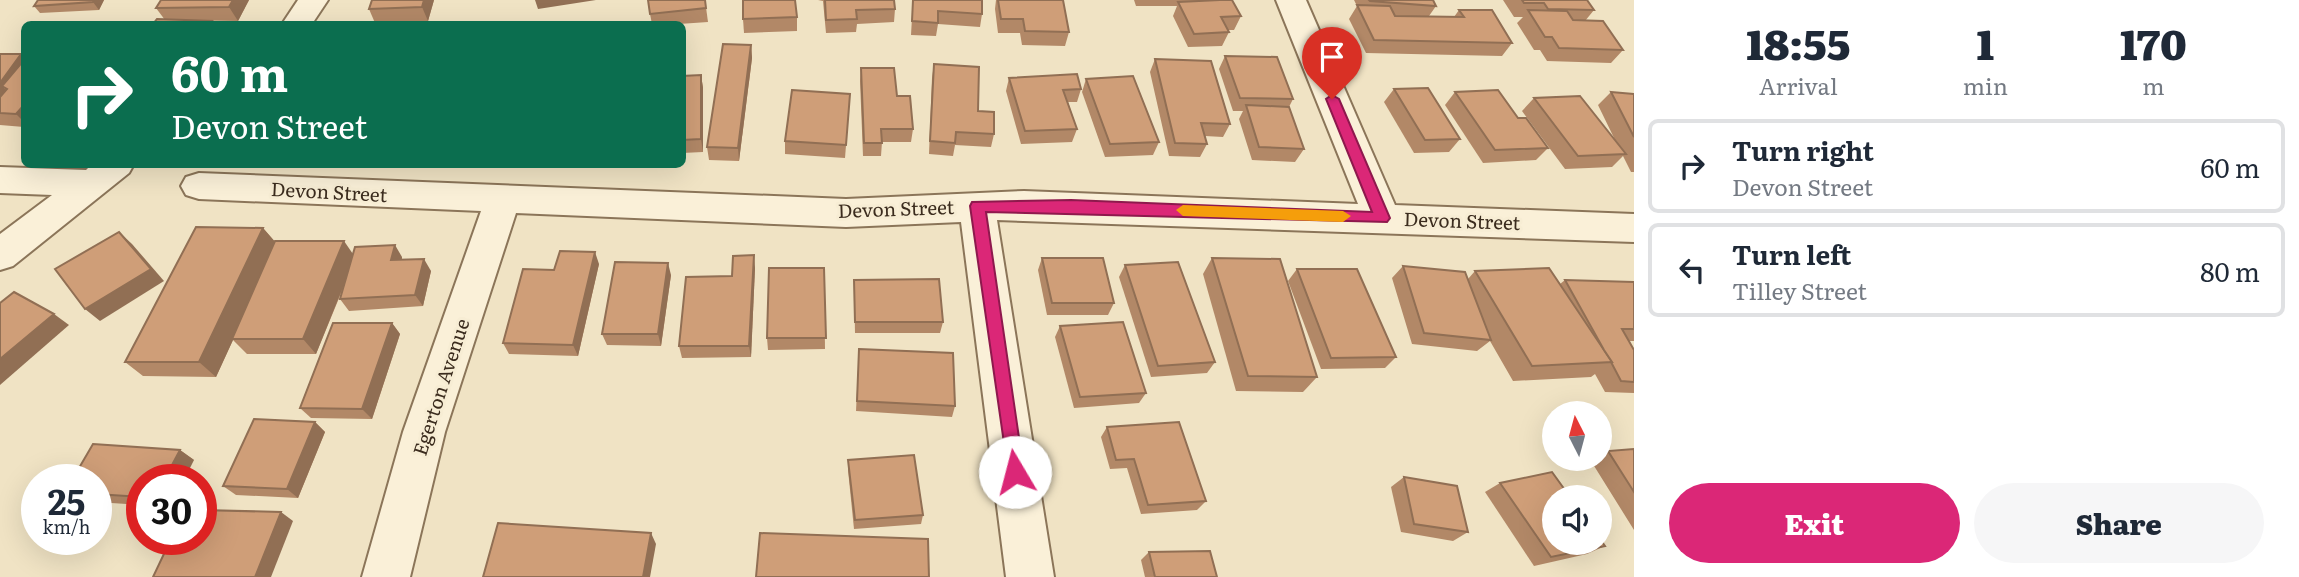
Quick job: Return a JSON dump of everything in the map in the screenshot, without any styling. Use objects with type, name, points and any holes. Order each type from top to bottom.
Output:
[{"type":"street","points":[[299,21],[313,0]]},
{"type":"street","points":[[1291,0],[1382,218]]},
{"type":"street","points":[[0,180],[105,174]]},
{"type":"street","points":[[0,254],[105,174]]},
{"type":"street","name":"Devon Street","points":[[199,186],[846,213],[978,206],[1071,206],[1634,228]]},
{"type":"street","name":"Egerton Avenue","points":[[386,577],[424,432],[503,199]]},
{"type":"street","points":[[978,206],[1030,577]]},
{"type":"building","points":[[38,0],[94,0],[34,6]]},
{"type":"building","points":[[161,0],[233,0],[229,7],[156,8]]},
{"type":"building","points":[[372,0],[424,0],[422,7],[369,9]]},
{"type":"building","points":[[648,0],[705,0],[706,8],[650,14]]},
{"type":"building","points":[[743,0],[795,0],[797,17],[743,19]]},
{"type":"building","points":[[825,0],[894,0],[895,9],[856,10],[857,19],[826,20]]},
{"type":"building","points":[[913,0],[982,0],[982,14],[938,11],[938,23],[912,21]]},
{"type":"building","points":[[998,0],[1063,0],[1069,32],[1025,31],[1023,19],[1001,19]]},
{"type":"building","points":[[1232,0],[1241,16],[1221,17],[1229,32],[1194,34],[1178,2]]},
{"type":"building","points":[[1433,0],[1436,6],[1370,1]]},
{"type":"building","points":[[1522,0],[1587,0],[1594,10],[1548,9],[1544,3],[1524,3]]},
{"type":"building","points":[[1357,5],[1390,6],[1395,16],[1464,17],[1459,10],[1492,10],[1512,43],[1374,40]]},
{"type":"building","points":[[1528,10],[1567,11],[1573,20],[1603,21],[1623,50],[1559,48],[1552,37],[1545,37]]},
{"type":"building","points":[[157,19],[212,21],[155,21]]},
{"type":"building","points":[[723,44],[751,45],[738,148],[707,147]]},
{"type":"building","points":[[0,54],[21,54],[0,83]]},
{"type":"building","points":[[1225,56],[1277,57],[1293,99],[1240,98]]},
{"type":"building","points":[[1155,59],[1211,61],[1230,124],[1201,123],[1207,144],[1175,143]]},
{"type":"building","points":[[21,64],[21,108],[16,114],[0,113],[0,97],[7,89],[2,86]]},
{"type":"building","points":[[934,64],[979,67],[978,111],[994,112],[994,134],[956,132],[955,143],[930,141]]},
{"type":"building","points":[[861,68],[894,68],[897,96],[910,96],[913,129],[881,129],[882,143],[864,143]]},
{"type":"building","points":[[1077,74],[1081,89],[1063,90],[1077,129],[1025,131],[1009,78]]},
{"type":"building","points":[[701,75],[701,139],[686,140],[686,76]]},
{"type":"building","points":[[1133,76],[1159,142],[1110,144],[1086,79]]},
{"type":"building","points":[[1428,88],[1460,139],[1425,140],[1394,89]]},
{"type":"building","points":[[792,90],[850,94],[846,145],[785,141]]},
{"type":"building","points":[[1498,90],[1518,118],[1526,118],[1548,148],[1495,150],[1455,92]]},
{"type":"building","points":[[1611,92],[1634,94],[1634,137]]},
{"type":"building","points":[[1580,96],[1626,154],[1578,156],[1534,98]]},
{"type":"building","points":[[1246,105],[1289,107],[1304,149],[1259,147]]},
{"type":"building","points":[[196,227],[263,228],[199,362],[125,362]]},
{"type":"building","points":[[119,232],[151,269],[85,309],[55,269]]},
{"type":"building","points":[[275,241],[344,241],[303,339],[232,339]]},
{"type":"building","points":[[395,245],[391,260],[424,259],[415,295],[340,299],[355,247]]},
{"type":"building","points":[[560,251],[595,252],[573,345],[503,343],[523,269],[554,270]]},
{"type":"building","points":[[754,255],[749,346],[679,346],[686,277],[732,276],[733,256]]},
{"type":"building","points":[[1042,258],[1103,258],[1114,303],[1052,303]]},
{"type":"building","points":[[1212,258],[1280,259],[1317,377],[1248,376]]},
{"type":"building","points":[[615,262],[668,263],[658,334],[602,334]]},
{"type":"building","points":[[1178,262],[1215,362],[1158,366],[1125,265]]},
{"type":"building","points":[[1403,266],[1465,272],[1491,340],[1424,333]]},
{"type":"building","points":[[769,268],[824,268],[826,338],[767,338]]},
{"type":"building","points":[[1549,268],[1612,362],[1532,366],[1475,271]]},
{"type":"building","points":[[1297,269],[1357,269],[1396,357],[1331,358]]},
{"type":"building","points":[[939,279],[943,322],[855,322],[854,280]]},
{"type":"building","points":[[1565,280],[1634,282],[1634,329],[1622,329],[1634,350],[1634,382],[1621,381]]},
{"type":"building","points":[[14,292],[54,314],[0,359],[0,303]]},
{"type":"building","points":[[1123,322],[1146,393],[1080,397],[1060,326]]},
{"type":"building","points":[[333,323],[392,323],[362,409],[300,408]]},
{"type":"building","points":[[859,349],[953,353],[955,406],[857,401]]},
{"type":"building","points":[[254,419],[315,422],[287,489],[223,486]]},
{"type":"building","points":[[1179,422],[1206,501],[1148,505],[1134,459],[1116,460],[1107,427]]},
{"type":"building","points":[[93,444],[180,450],[173,464],[126,464],[126,496],[112,495],[112,464],[81,464]]},
{"type":"building","points":[[1634,449],[1634,492],[1612,457],[1612,451]]},
{"type":"building","points":[[914,455],[923,515],[855,520],[848,460]]},
{"type":"building","points":[[1552,472],[1561,485],[1542,485],[1542,544],[1500,483]]},
{"type":"building","points":[[1404,477],[1457,486],[1468,532],[1414,524]]},
{"type":"building","points":[[217,510],[281,512],[255,577],[153,577],[163,555],[217,555]]},
{"type":"building","points":[[498,523],[651,533],[643,577],[483,577]]},
{"type":"building","points":[[760,533],[928,539],[929,577],[756,577]]},
{"type":"building","points":[[1210,551],[1217,577],[1155,577],[1149,552]]},
{"type":"slow traffic","points":[[1183,210],[1343,216]]},
{"type":"route","points":[[1015,472],[978,206],[1071,206],[1382,218],[1332,99]]}]
